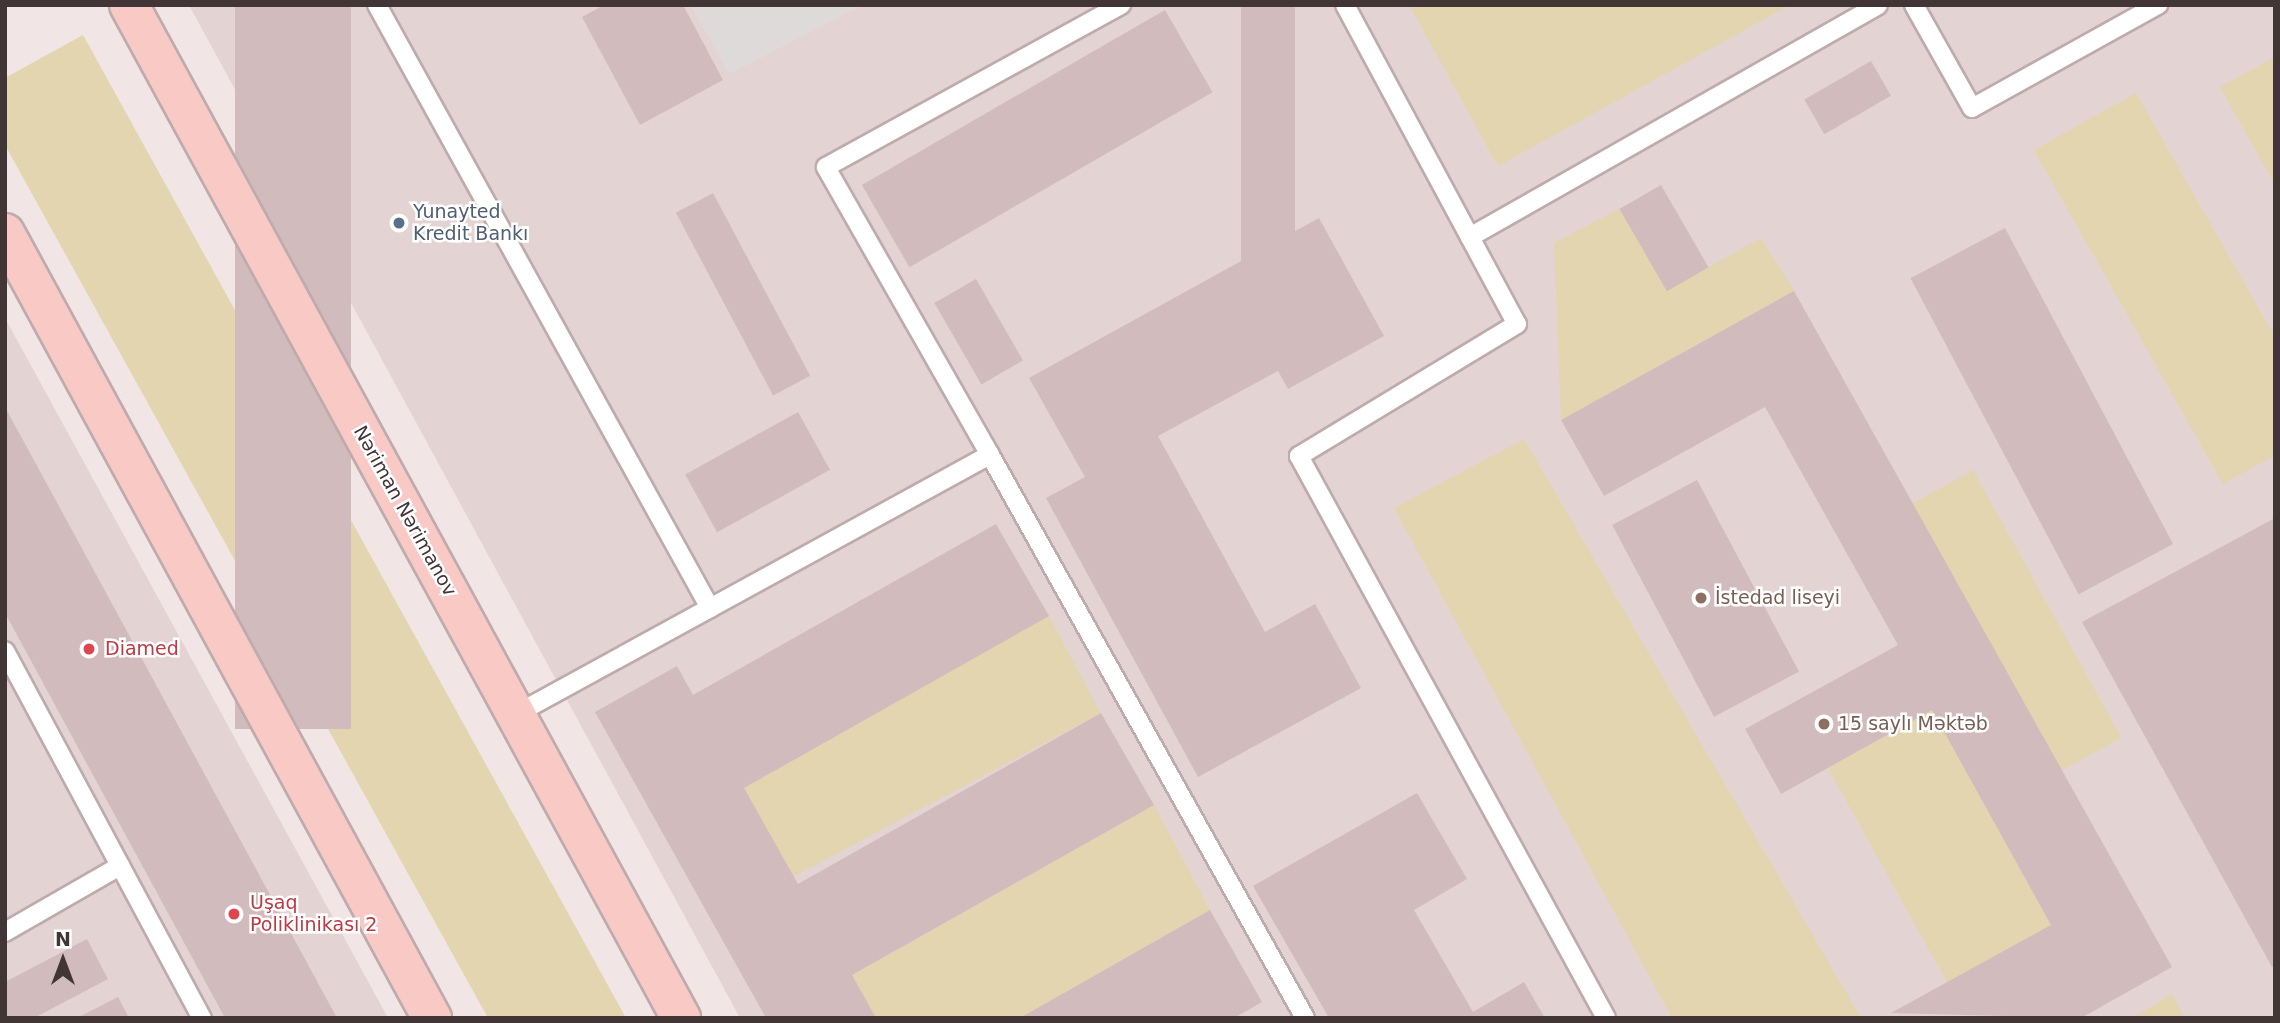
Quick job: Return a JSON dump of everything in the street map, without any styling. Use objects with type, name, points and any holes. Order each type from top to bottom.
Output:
[{"type":"main road","name":"Nəriman Nərimanov","points":[[129,5],[681,1018]]},
{"type":"main road","points":[[5,233],[432,1018]]},
{"type":"lane","points":[[377,5],[710,608]]},
{"type":"lane","points":[[1121,5],[826,167],[1306,1018]]},
{"type":"lane","points":[[1345,5],[1517,324],[1299,456],[1606,1018]]},
{"type":"lane","points":[[1470,236],[1878,5]]},
{"type":"lane","points":[[1914,5],[1972,108],[2158,5]]},
{"type":"lane","points":[[516,714],[990,455]]},
{"type":"lane","points":[[5,651],[202,1018]]},
{"type":"lane","points":[[5,932],[120,866]]},
{"type":"shaded area","points":[[189,5],[2275,5],[2275,1018],[740,1018]]},
{"type":"shaded area","points":[[691,5],[863,5],[729,74]]},
{"type":"shaded area","points":[[1409,5],[1790,5],[1498,166]]},
{"type":"shaded area","points":[[83,35],[626,1018],[488,1018],[5,145],[5,78]]},
{"type":"shaded area","points":[[2275,57],[2275,185],[2220,87]]},
{"type":"shaded area","points":[[2136,93],[2275,337],[2275,455],[2223,484],[2034,150]]},
{"type":"shaded area","points":[[1619,209],[1667,290],[1761,238],[1794,291],[1561,420],[1554,243]]},
{"type":"shaded area","points":[[5,318],[388,1018],[5,1018]]},
{"type":"shaded area","points":[[1524,439],[1861,1018],[1672,1018],[1394,508]]},
{"type":"shaded area","points":[[1973,470],[2121,738],[2060,772],[1912,504]]},
{"type":"shaded area","points":[[1049,616],[1101,713],[792,877],[740,780]]},
{"type":"shaded area","points":[[1932,710],[2051,925],[1947,983],[1828,768]]},
{"type":"shaded area","points":[[1154,805],[1210,910],[1020,1018],[876,1018],[852,975]]},
{"type":"shaded area","points":[[2172,994],[2185,1018],[2132,1018]]},
{"type":"building","points":[[235,5],[351,5],[351,729],[235,729]]},
{"type":"building","points":[[604,5],[683,5],[723,80],[640,125],[582,17]]},
{"type":"building","points":[[1241,5],[1295,5],[1295,336],[1241,336]]},
{"type":"building","points":[[1165,10],[1212,92],[909,267],[862,185]]},
{"type":"building","points":[[1871,61],[1891,96],[1824,134],[1804,100]]},
{"type":"building","points":[[1661,185],[1708,267],[1667,291],[1619,209]]},
{"type":"building","points":[[713,193],[810,376],[773,395],[676,213]]},
{"type":"building","points":[[1319,218],[1384,336],[1288,389],[1278,371],[1158,436],[1265,632],[1315,604],[1361,688],[1198,777],[1046,498],[1085,477],[1029,378]]},
{"type":"building","points":[[2005,228],[2173,544],[2079,594],[1911,278]]},
{"type":"building","points":[[976,279],[1023,360],[981,384],[934,303]]},
{"type":"building","name":"15 saylı Məktəb","points":[[1794,291],[2172,967],[2081,1018],[1891,1013],[2051,925],[1932,710],[1781,794],[1745,729],[1898,645],[1765,407],[1604,496],[1561,420]]},
{"type":"building","points":[[5,407],[337,1018],[225,1018],[5,613]]},
{"type":"building","points":[[798,412],[830,470],[717,532],[685,475]]},
{"type":"building","points":[[1697,480],[1799,672],[1714,717],[1612,525]]},
{"type":"building","points":[[2275,518],[2275,965],[2272,967],[2082,622]]},
{"type":"building","points":[[996,524],[1049,616],[744,788],[798,884],[1101,713],[1154,805],[852,975],[876,1018],[766,1018],[595,712],[677,666],[693,695]]},
{"type":"building","points":[[1417,793],[1467,879],[1414,910],[1473,1012],[1524,982],[1545,1018],[1329,1018],[1253,886]]},
{"type":"building","points":[[1210,910],[1262,1002],[1234,1018],[1020,1018]]},
{"type":"building","points":[[87,939],[108,979],[34,1018],[5,1018],[5,982]]},
{"type":"building","points":[[118,997],[129,1018],[77,1018]]},
{"type":"place","name":"Yunayted Kredit Bankı","points":[[399,223]]},
{"type":"place","name":"İstedad liseyi","points":[[1701,598]]},
{"type":"place","name":"Diamed","points":[[89,649]]},
{"type":"place","name":"15 saylı Məktəb","points":[[1824,724]]},
{"type":"place","name":"Uşaq Poliklinikası 2","points":[[234,914]]}]
